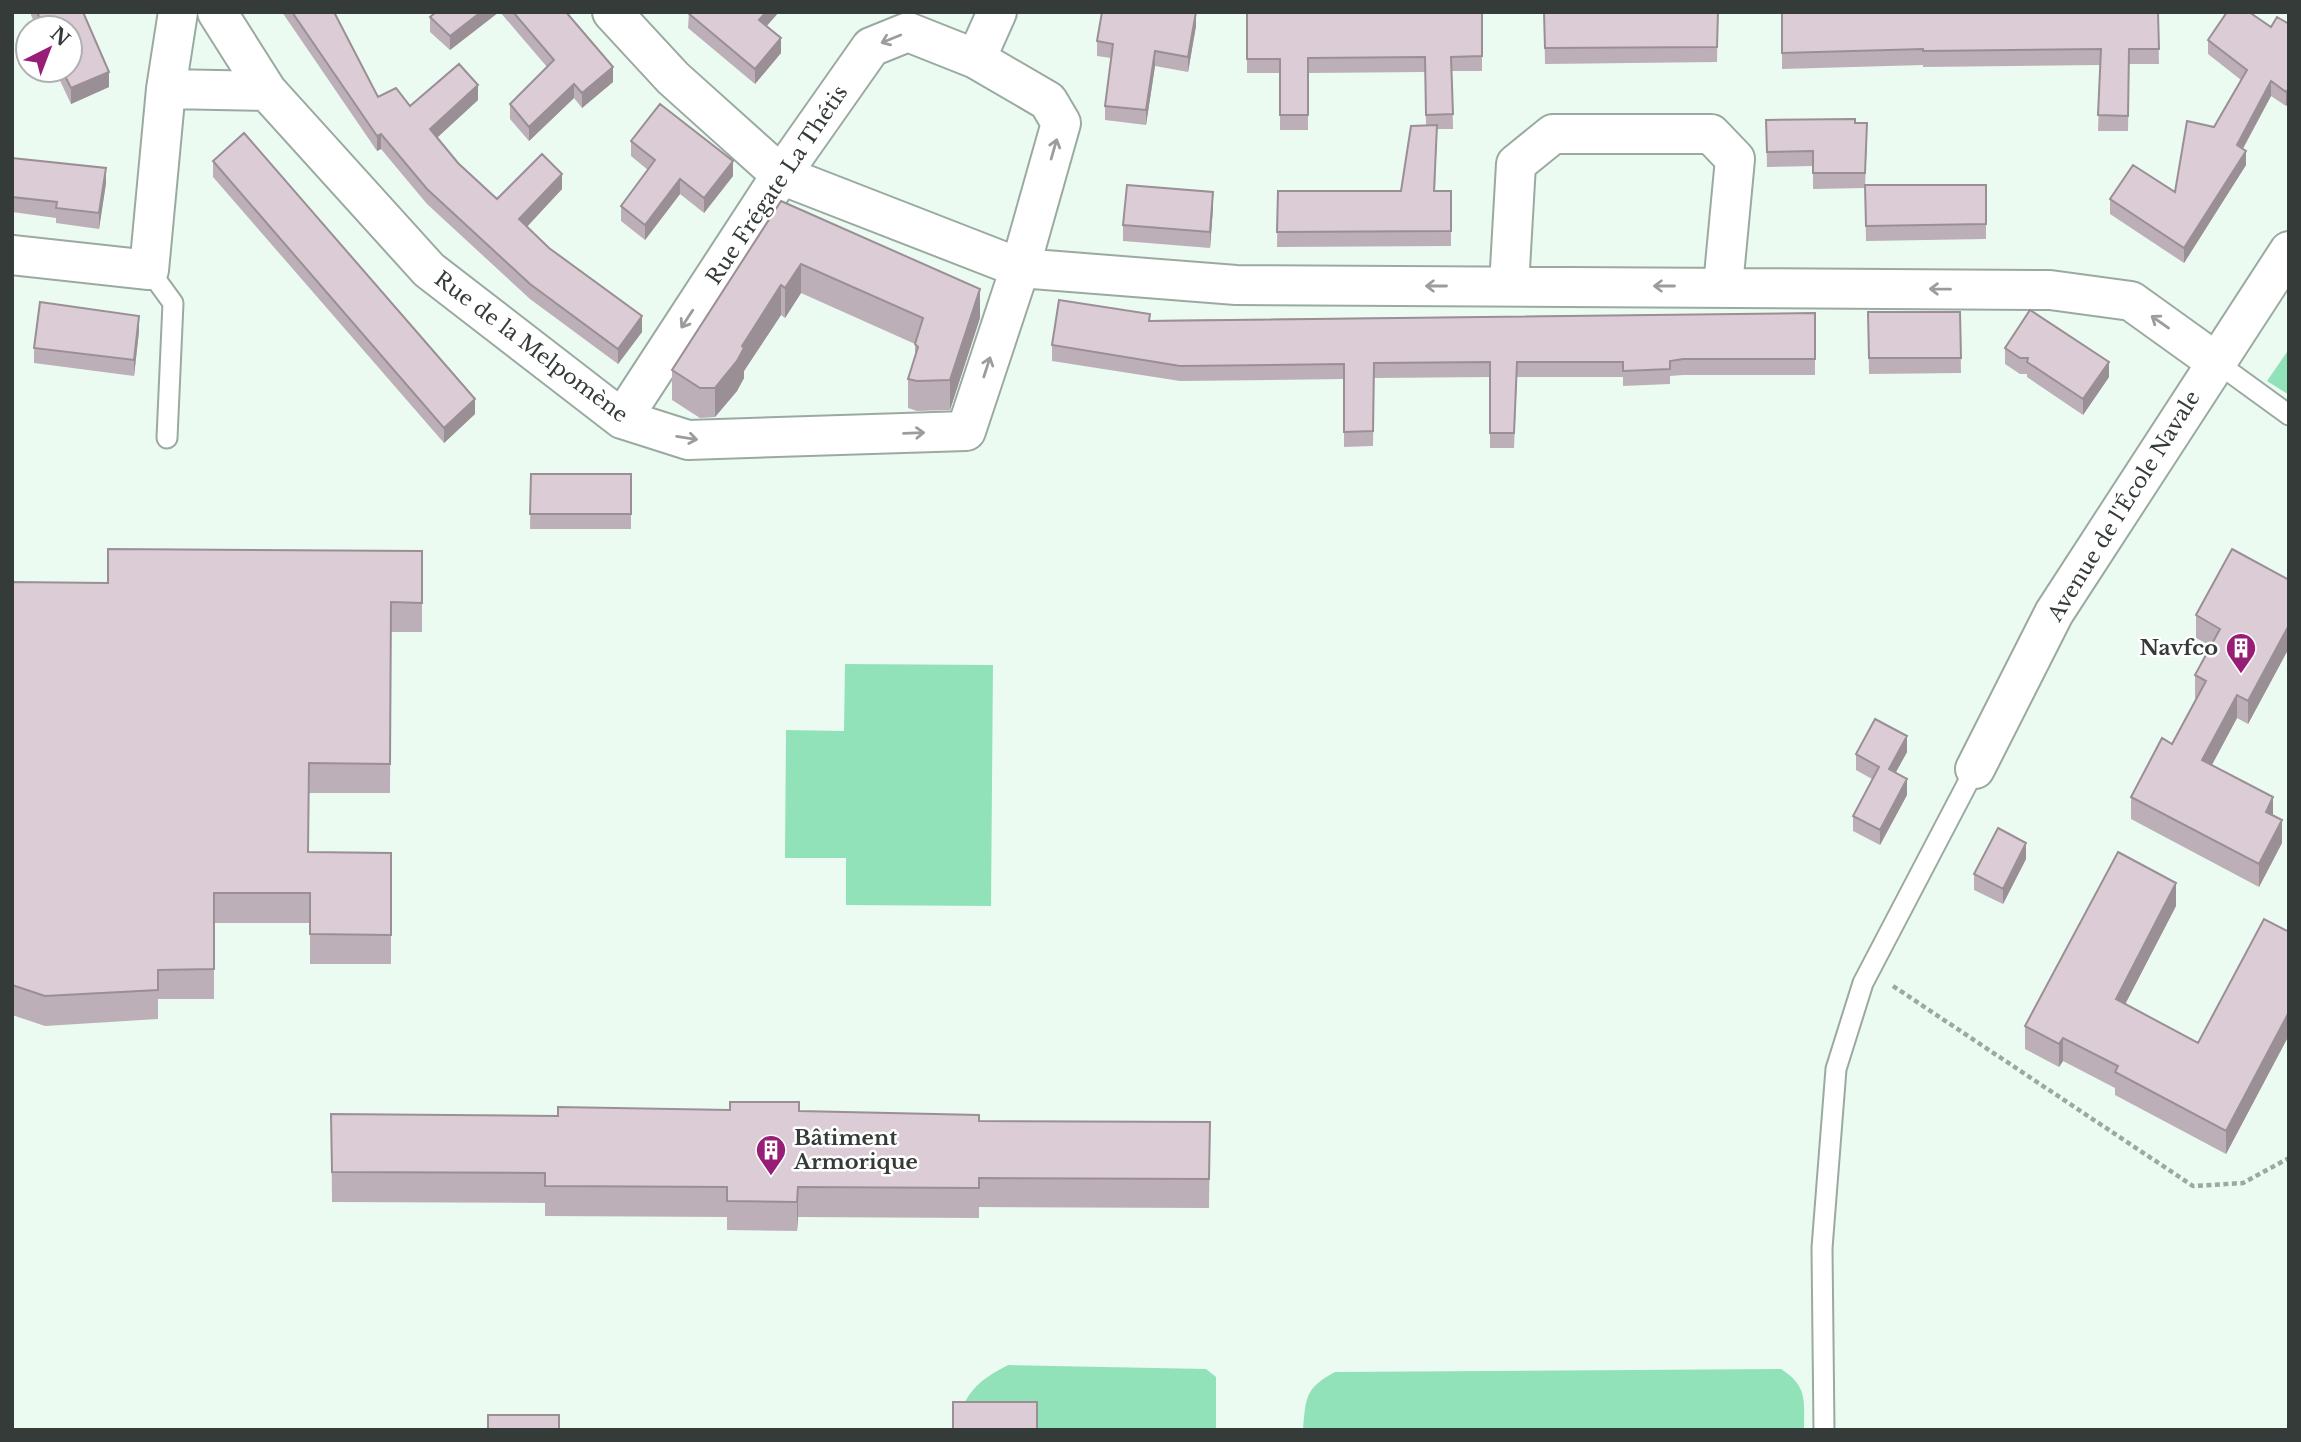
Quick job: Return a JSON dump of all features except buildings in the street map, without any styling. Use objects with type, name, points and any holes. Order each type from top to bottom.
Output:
[{"type":"street","points":[[12,255],[149,270],[166,89],[178,12]]},
{"type":"street","name":"Rue de la Melpomène","points":[[218,12],[267,90],[429,270],[622,419],[688,440],[966,432]]},
{"type":"street","points":[[612,12],[673,78],[781,175],[1020,268],[1236,285],[2050,290],[2131,301],[2216,362]]},
{"type":"street","points":[[976,59],[997,12]]},
{"type":"street","name":"Rue Frégate La Thétis","points":[[622,419],[781,175],[871,47],[908,32],[976,59],[1048,101],[1061,123],[1020,268],[966,432]]},
{"type":"street","points":[[166,89],[267,90]]},
{"type":"street","points":[[1509,286],[1516,164],[1553,135],[1711,134],[1735,159],[1723,286]]},
{"type":"street","name":"Avenue de l'École Navale","points":[[1975,769],[2054,613],[2289,251]]},
{"type":"lane","points":[[149,270],[173,303],[167,438]]},
{"type":"lane","points":[[2216,362],[2289,415]]},
{"type":"lane","points":[[1824,1430],[1822,1248],[1836,1069],[1869,970],[1975,769]]},
{"type":"path","points":[[1869,970],[2193,1186],[2244,1183],[2289,1158]]},
{"type":"green space","points":[[2289,349],[2289,395],[2267,381]]},
{"type":"green space","points":[[845,664],[993,665],[991,906],[846,905],[846,858],[785,858],[786,730],[844,731]]},
{"type":"green space","points":[[1008,1365],[1206,1369],[1216,1377],[1216,1430],[954,1430],[962,1407],[973,1390],[987,1377]]},
{"type":"green space","points":[[1781,1369],[1796,1382],[1803,1395],[1804,1430],[1303,1430],[1305,1409],[1312,1389],[1335,1372]]},
{"type":"place","name":"Navfco","points":[[2241,675]]},
{"type":"place","name":"Bâtiment Armorique","points":[[771,1177]]}]
